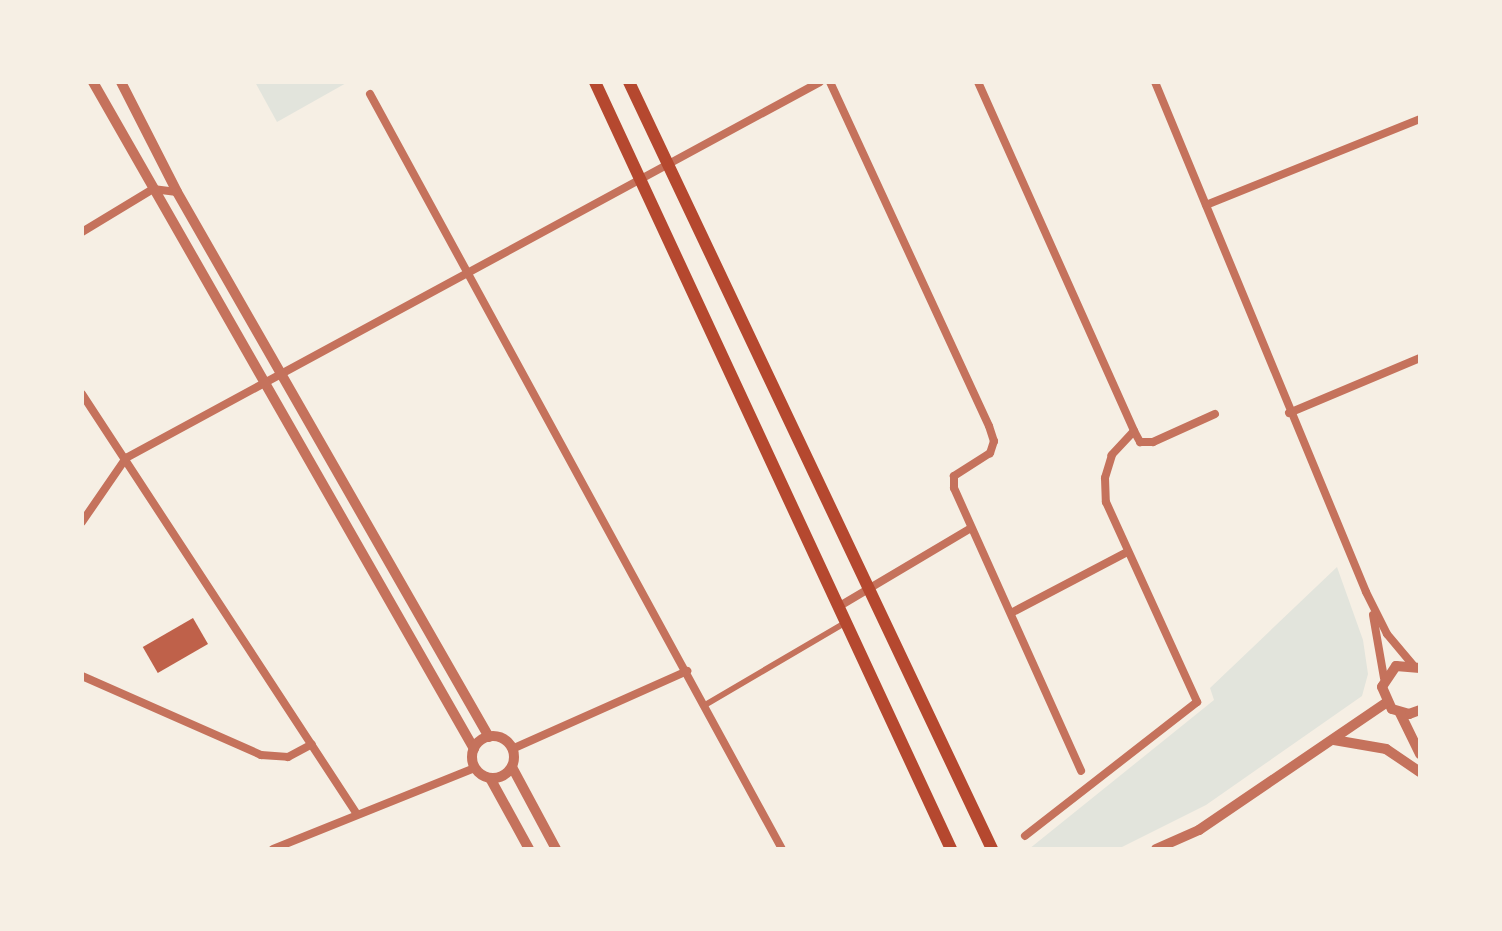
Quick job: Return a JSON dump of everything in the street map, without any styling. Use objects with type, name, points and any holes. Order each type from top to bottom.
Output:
[{"type":"main road","points":[[595,82],[951,849]]},
{"type":"main road","points":[[629,82],[865,589],[992,849]]},
{"type":"street","points":[[93,82],[474,749],[475,768]]},
{"type":"street","points":[[121,82],[177,192],[489,737]]},
{"type":"street","points":[[82,522],[126,458],[280,371],[820,82]]},
{"type":"street","points":[[830,82],[994,441],[990,453],[954,476],[971,528],[1081,771]]},
{"type":"street","points":[[978,82],[1140,442],[1153,442],[1215,414]]},
{"type":"street","points":[[1155,82],[1289,413],[1366,592],[1387,634],[1416,666]]},
{"type":"street","points":[[370,94],[782,849]]},
{"type":"street","points":[[1206,205],[1420,119]]},
{"type":"street","points":[[82,232],[153,189],[177,192]]},
{"type":"street","points":[[1289,413],[1420,358]]},
{"type":"street","points":[[82,394],[356,812]]},
{"type":"street","points":[[1025,836],[1197,702],[1106,502],[1105,478],[1112,455],[1134,431]]},
{"type":"street","points":[[838,607],[971,528]]},
{"type":"street","points":[[1011,613],[1127,552]]},
{"type":"street","points":[[1366,592],[1384,659],[1386,703],[1400,713],[1420,754]]},
{"type":"street","points":[[705,705],[845,623]]},
{"type":"street","points":[[1384,678],[1396,666],[1416,666]]},
{"type":"street","points":[[512,749],[687,671]]},
{"type":"street","points":[[82,676],[261,755],[288,757],[312,744]]},
{"type":"street","points":[[1156,849],[1199,830],[1386,703]]},
{"type":"street","points":[[1400,713],[1420,710]]},
{"type":"street","points":[[474,749],[489,737],[503,739],[512,749],[512,767],[556,849]]},
{"type":"street","points":[[1334,740],[1386,749],[1420,772]]},
{"type":"street","points":[[490,778],[505,775],[512,767]]},
{"type":"street","points":[[273,849],[356,812],[475,768]]},
{"type":"street","points":[[475,768],[490,778],[529,849]]},
{"type":"shaded area","points":[[255,82],[348,82],[277,122]]},
{"type":"shaded area","points":[[1337,567],[1363,640],[1368,674],[1362,696],[1206,805],[1118,849],[1029,849],[1214,700],[1210,688]]},
{"type":"building","points":[[193,618],[208,644],[158,673],[143,647]]}]
